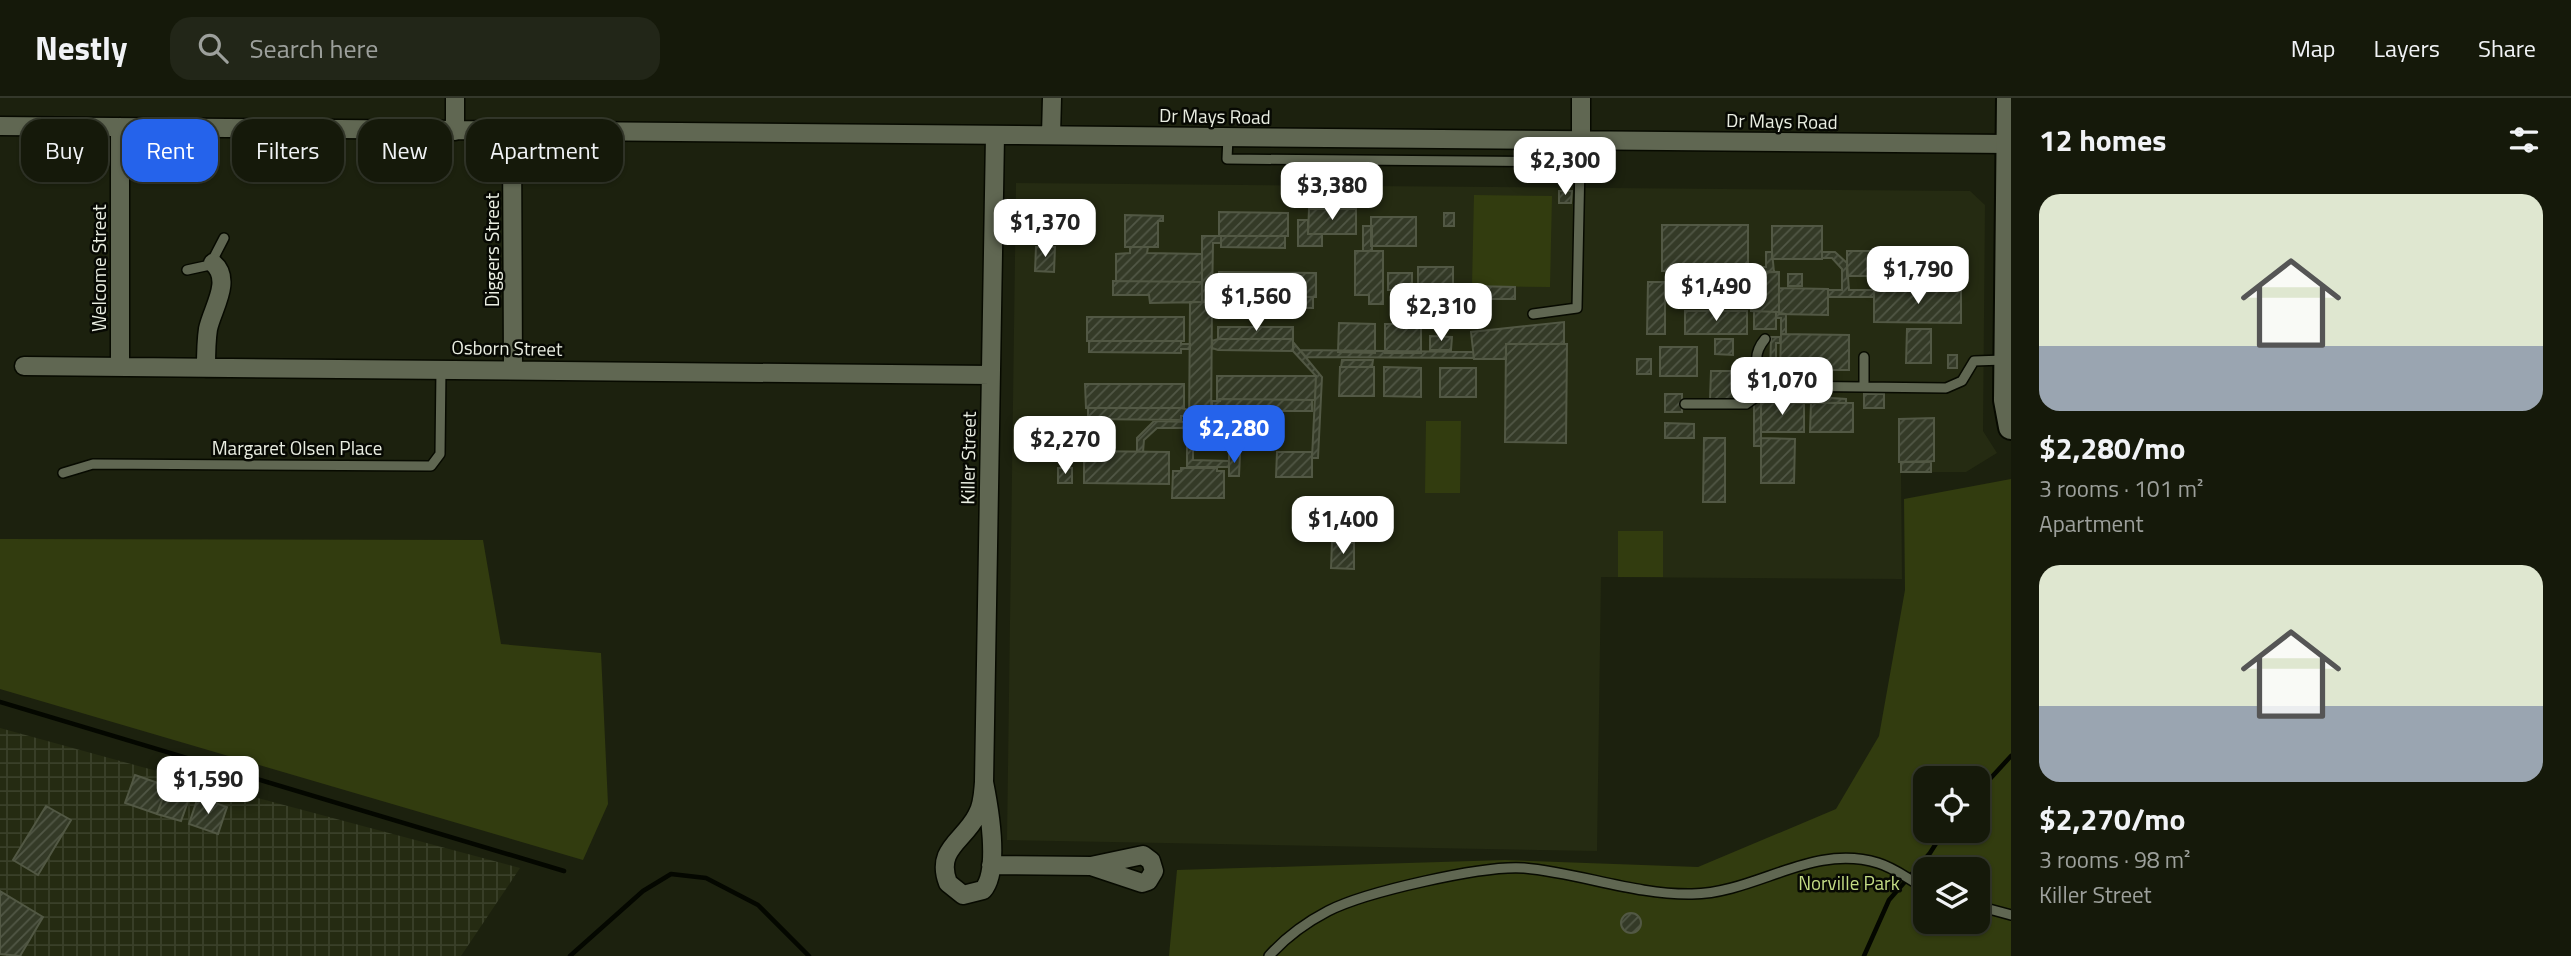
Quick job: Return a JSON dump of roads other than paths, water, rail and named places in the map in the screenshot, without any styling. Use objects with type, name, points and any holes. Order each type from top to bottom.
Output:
[{"type":"street","points":[[455,98],[455,131]]},
{"type":"street","points":[[1051,135],[1052,98]]},
{"type":"street","points":[[1580,141],[1581,98]]},
{"type":"street","points":[[2009,98],[2006,360],[2011,427]]},
{"type":"street","name":"Dr Mays Road","points":[[0,126],[466,131]]},
{"type":"street","name":"Welcome Street","points":[[120,127],[120,367]]},
{"type":"street","name":"Dr Mays Road","points":[[623,132],[2009,144]]},
{"type":"street","name":"Killer Street","points":[[984,782],[995,135]]},
{"type":"street","name":"Diggers Street","points":[[512,182],[513,369]]},
{"type":"street","points":[[206,368],[207,331],[222,280],[213,262]]},
{"type":"street","name":"Osborn Street","points":[[24,366],[991,375]]},
{"type":"street","points":[[984,782],[990,812],[991,865],[988,885],[977,893],[957,892],[945,876],[946,855],[952,843],[976,817],[984,782]]},
{"type":"street","points":[[991,865],[1091,866]]},
{"type":"lane","points":[[1228,137],[1227,159],[1580,162]]},
{"type":"lane","points":[[1533,314],[1577,308],[1580,141]]},
{"type":"lane","points":[[187,270],[202,269],[213,262],[224,238]]},
{"type":"lane","points":[[1765,339],[1756,355],[1757,368],[1764,379],[1777,386]]},
{"type":"lane","points":[[1864,357],[1864,387]]},
{"type":"lane","points":[[1685,404],[1746,404],[1767,389],[1777,386],[1952,387],[1962,382],[1974,361],[2006,360]]},
{"type":"lane","name":"Margaret Olsen Place","points":[[63,473],[93,464],[431,466],[440,454],[441,369]]},
{"type":"lane","points":[[1269,956],[1294,932],[1331,910],[1479,870],[1503,867],[1544,870],[1668,893],[1692,894],[1730,889],[1824,859],[1862,859],[1913,881]]},
{"type":"lane","points":[[1990,909],[2011,915]]},
{"type":"waterway","points":[[0,702],[564,871]]},
{"type":"waterway","points":[[1990,779],[2011,756]]},
{"type":"waterway","points":[[1864,956],[1889,900],[1936,843]]},
{"type":"waterway","points":[[570,956],[643,891],[671,874],[706,878],[758,905],[809,956]]},
{"type":"park label","name":"Norville Park","points":[[1849,883]]}]
